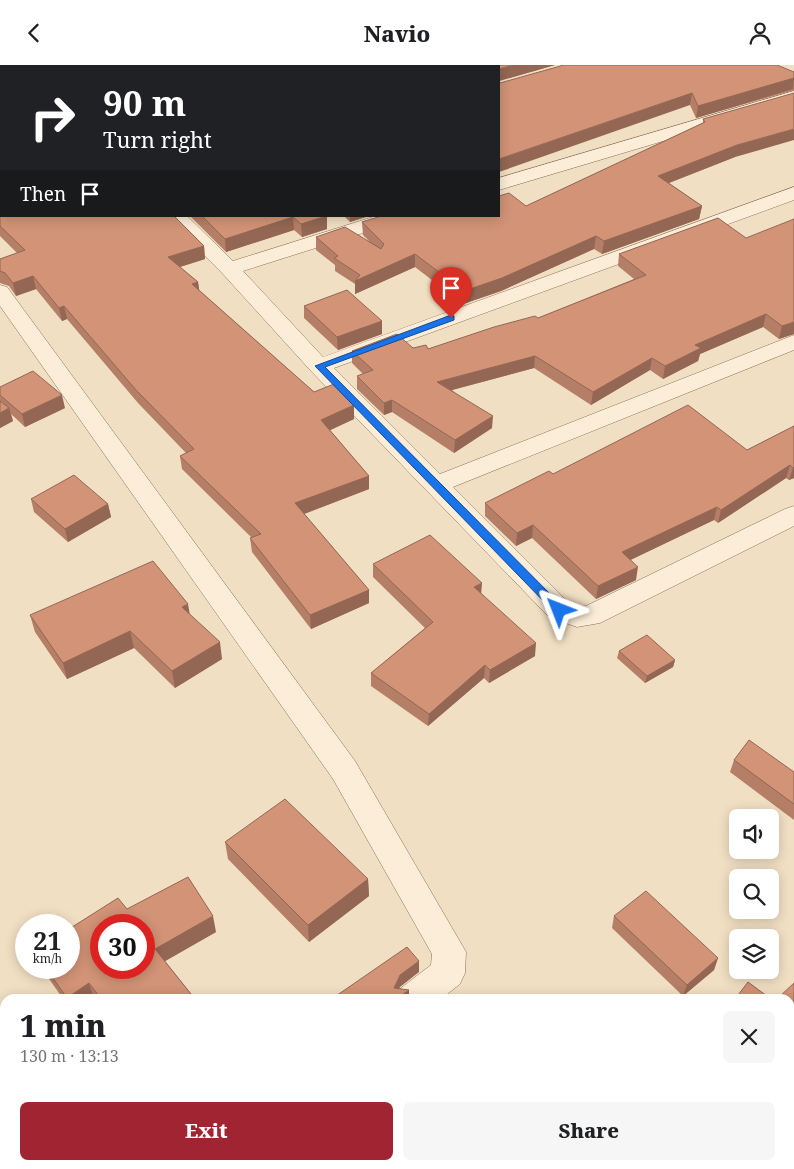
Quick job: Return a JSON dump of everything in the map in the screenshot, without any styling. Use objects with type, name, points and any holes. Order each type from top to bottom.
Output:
[{"type":"street","points":[[500,184],[794,96]]},
{"type":"street","points":[[319,366],[794,193]]},
{"type":"street","points":[[175,217],[229,269],[319,366],[559,610],[577,617],[590,616],[608,609],[794,515]]},
{"type":"street","points":[[229,269],[394,217]]},
{"type":"street","points":[[0,291],[344,770],[449,952],[448,973],[420,994]]},
{"type":"street","points":[[435,485],[794,342]]},
{"type":"building","points":[[500,65],[514,65],[500,69]]},
{"type":"building","points":[[564,65],[777,65],[794,72],[794,78],[698,106],[692,93],[500,159],[500,83]]},
{"type":"building","points":[[794,93],[794,129],[737,145],[658,176],[702,206],[604,241],[596,236],[502,278],[464,291],[415,254],[355,281],[360,275],[334,258],[338,256],[316,237],[345,227],[381,249],[384,244],[362,222],[378,217],[500,217],[500,196],[509,193],[526,206],[705,122],[703,119]]},
{"type":"building","points":[[0,217],[175,217],[204,246],[168,257],[198,282],[192,284],[314,392],[334,384],[354,405],[321,420],[369,476],[295,503],[369,590],[310,615],[250,538],[261,534],[180,456],[194,449],[136,390],[64,306],[59,308],[33,276],[13,283],[5,273],[0,271],[0,259],[25,250],[0,226]]},
{"type":"building","points":[[203,217],[293,217],[225,239]]},
{"type":"building","points":[[293,217],[324,217],[301,224]]},
{"type":"building","points":[[718,218],[746,238],[794,219],[794,322],[782,326],[766,314],[695,345],[701,348],[665,366],[652,358],[593,392],[535,356],[437,382],[493,416],[455,440],[392,400],[384,403],[357,376],[373,370],[352,351],[397,334],[413,348],[426,345],[428,349],[494,327],[535,316],[538,318],[646,275],[619,254]]},
{"type":"building","points":[[347,290],[382,321],[337,337],[304,306]]},
{"type":"building","points":[[33,371],[62,395],[22,414],[0,395],[0,387]]},
{"type":"building","points":[[0,401],[9,408],[0,413]]},
{"type":"building","points":[[688,405],[747,450],[794,426],[794,467],[790,465],[721,510],[717,507],[622,552],[638,567],[598,586],[533,525],[517,533],[485,503],[549,471],[553,474]]},
{"type":"building","points":[[74,475],[108,504],[65,529],[31,499]]},
{"type":"building","points":[[430,535],[482,583],[474,587],[536,643],[490,670],[485,665],[429,714],[371,673],[433,622],[373,564]]},
{"type":"building","points":[[153,561],[188,604],[182,607],[220,642],[172,671],[130,631],[63,663],[30,615]]},
{"type":"building","points":[[647,635],[675,660],[647,676],[619,651]]},
{"type":"building","points":[[749,740],[794,772],[794,804],[734,760]]},
{"type":"building","points":[[285,799],[368,879],[308,925],[225,842]]},
{"type":"building","points":[[188,877],[213,916],[155,949],[155,914],[93,914],[118,898],[127,909]]},
{"type":"building","points":[[646,891],[718,958],[687,985],[614,916]]},
{"type":"building","points":[[90,916],[90,979],[155,979],[155,949],[191,994],[97,994],[89,983],[73,994],[64,994],[54,979],[80,979],[80,922]]},
{"type":"building","points":[[407,947],[419,961],[400,975],[394,988],[409,990],[403,994],[339,994]]},
{"type":"building","points":[[748,982],[764,994],[739,994]]},
{"type":"building","points":[[794,983],[794,994],[782,994]]},
{"type":"route","points":[[451,318],[319,366],[559,610]]}]
